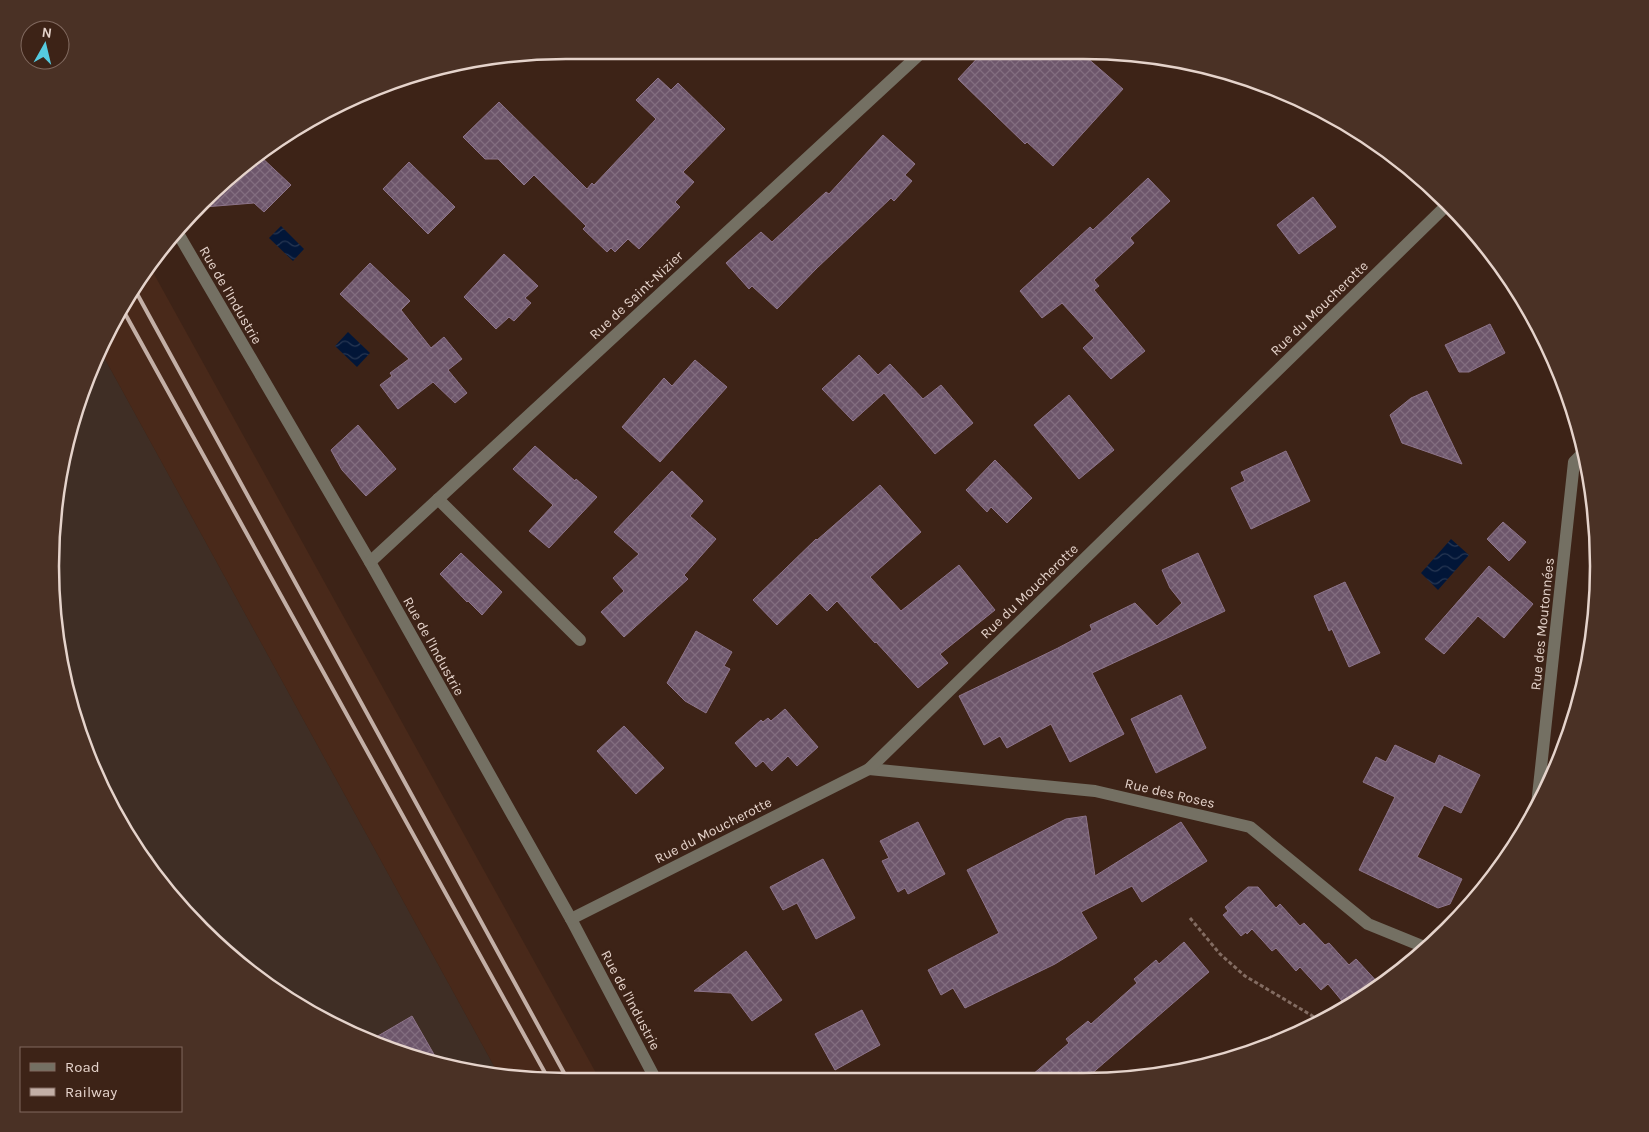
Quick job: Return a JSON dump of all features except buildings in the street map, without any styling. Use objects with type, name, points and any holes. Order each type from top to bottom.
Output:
[{"type":"street","name":"Rue de Saint-Nizier","points":[[370,562],[914,59]]},
{"type":"street","name":"Rue du Moucherotte","points":[[571,919],[868,769],[1443,209]]},
{"type":"street","name":"Rue de l'Industrie","points":[[180,237],[370,562],[571,919],[652,1073]]},
{"type":"street","name":"Rue des Moutonnées","points":[[1540,786],[1574,462],[1579,457]]},
{"type":"street","points":[[438,499],[580,640]]},
{"type":"street","name":"Rue des Roses","points":[[868,769],[1095,791],[1250,827],[1368,924],[1419,945]]},
{"type":"path","points":[[1190,918],[1220,954],[1245,976],[1314,1017]]},
{"type":"shaded area","points":[[153,272],[596,1073],[533,1072],[495,1068],[104,357],[127,312]]},
{"type":"shaded area","points":[[104,357],[495,1068],[435,1056],[372,1035],[312,1005],[284,988],[257,968],[207,925],[164,875],[144,848],[127,820],[97,760],[76,697],[68,665],[60,599],[60,533],[68,467],[86,403]]},
{"type":"water","points":[[281,226],[304,249],[293,261],[269,238]]},
{"type":"water","points":[[348,332],[370,353],[357,367],[335,346]]},
{"type":"water","points":[[1451,539],[1469,555],[1438,590],[1421,573]]},
{"type":"railway","points":[[138,295],[564,1073]]},
{"type":"railway","points":[[126,315],[545,1072]]}]
